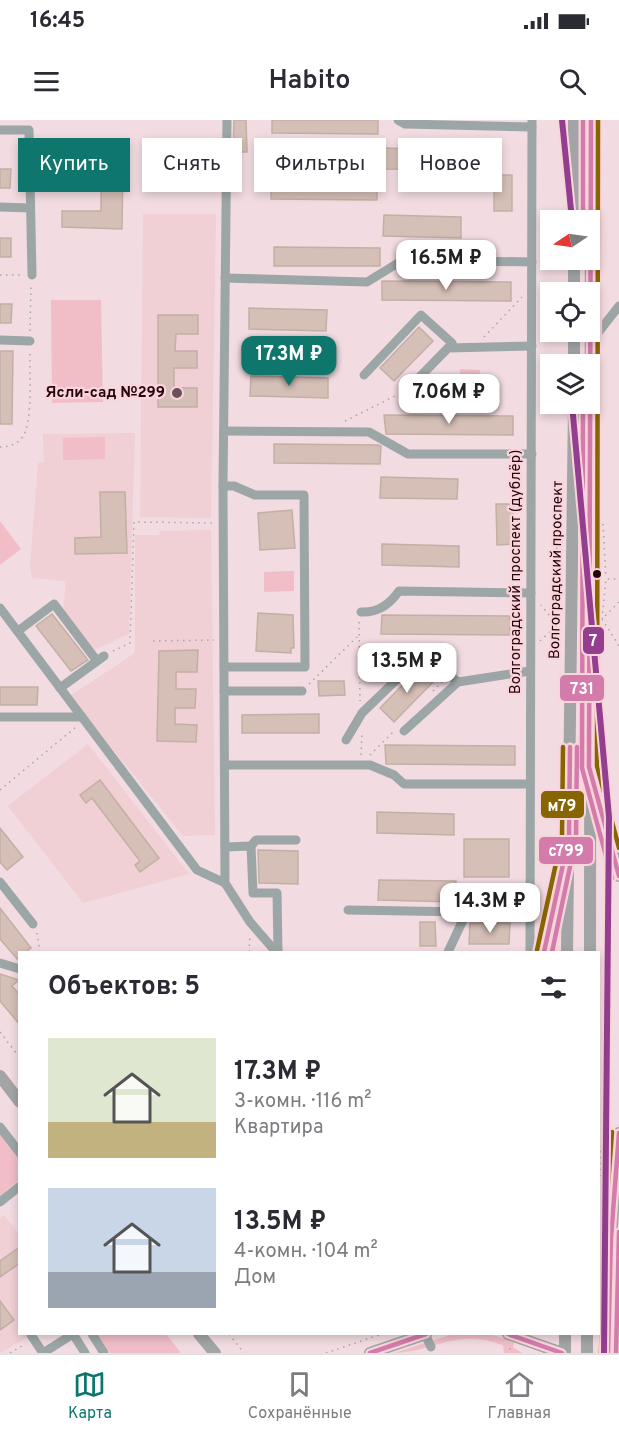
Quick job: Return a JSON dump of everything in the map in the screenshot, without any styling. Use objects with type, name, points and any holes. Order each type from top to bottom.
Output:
[{"type":"main road","points":[[574,120],[574,210]]},
{"type":"main road","points":[[590,951],[591,120]]},
{"type":"main road","name":"Волгоградский проспект","points":[[567,951],[573,414]]},
{"type":"main road","points":[[589,767],[619,876]]},
{"type":"main road","points":[[544,951],[569,837]]},
{"type":"main road","points":[[0,1076],[18,1099]]},
{"type":"main road","points":[[608,1353],[612,1309],[604,1281],[615,1242],[619,1133]]},
{"type":"main road","points":[[600,1321],[612,1309]]},
{"type":"main road","points":[[200,1335],[215,1353]]},
{"type":"main road","points":[[370,1353],[423,1335]]},
{"type":"main road","points":[[509,1339],[533,1343],[564,1353],[565,1335]]},
{"type":"main road","points":[[587,1335],[587,1353]]},
{"type":"street","points":[[225,883],[223,486],[227,120]]},
{"type":"street","points":[[398,120],[405,124],[532,124]]},
{"type":"street","name":"Волгоградский проспект (дублёр)","points":[[530,951],[532,124]]},
{"type":"street","points":[[0,130],[29,130],[32,276]]},
{"type":"street","points":[[0,207],[30,208]]},
{"type":"street","points":[[225,279],[366,282],[398,263],[409,260],[532,262]]},
{"type":"street","points":[[591,352],[597,334],[619,306]]},
{"type":"street","points":[[364,375],[422,315],[452,343],[406,391]]},
{"type":"street","points":[[0,340],[30,340]]},
{"type":"street","points":[[448,348],[532,346]]},
{"type":"street","points":[[224,431],[369,432],[408,454],[532,454]]},
{"type":"street","points":[[223,486],[234,486],[255,495],[303,495],[305,667],[224,667]]},
{"type":"street","points":[[362,612],[369,612],[390,604],[399,591],[531,593]]},
{"type":"street","points":[[18,631],[54,604],[100,658],[60,688]]},
{"type":"street","points":[[0,608],[197,870],[225,883],[250,922],[276,951]]},
{"type":"street","points":[[346,740],[362,713],[423,654],[458,682]]},
{"type":"street","points":[[404,731],[458,682],[530,671]]},
{"type":"street","points":[[224,691],[302,691]]},
{"type":"street","points":[[0,717],[83,718]]},
{"type":"street","points":[[225,765],[370,765],[394,775],[405,784],[529,784]]},
{"type":"street","points":[[277,951],[277,893],[253,893],[251,846],[256,840],[296,840]]},
{"type":"street","points":[[225,847],[251,846]]},
{"type":"street","points":[[0,882],[33,924]]},
{"type":"street","points":[[448,951],[470,905],[530,904]]},
{"type":"street","points":[[348,910],[467,912]]},
{"type":"street","points":[[0,963],[18,968]]},
{"type":"street","points":[[0,1127],[18,1150]]},
{"type":"street","points":[[0,1202],[18,1188]]},
{"type":"street","points":[[31,1335],[43,1353],[71,1335]]},
{"type":"street","points":[[74,1335],[85,1353]]},
{"type":"street","points":[[93,1335],[104,1353]]},
{"type":"street","points":[[426,1335],[431,1347]]},
{"type":"path","points":[[0,275],[32,276]]},
{"type":"path","points":[[474,347],[523,296]]},
{"type":"path","points":[[335,432],[339,424],[406,391]]},
{"type":"path","points":[[0,447],[14,444],[22,438],[28,425]]},
{"type":"path","points":[[100,658],[130,643],[134,522],[223,523]]},
{"type":"path","points":[[601,627],[606,579],[603,524]]},
{"type":"path","points":[[556,651],[557,531]]},
{"type":"path","points":[[606,579],[619,579]]},
{"type":"path","points":[[602,619],[619,602]]},
{"type":"path","points":[[540,604],[557,626]]},
{"type":"path","points":[[361,765],[362,713],[358,636],[362,612]]},
{"type":"path","points":[[602,619],[619,646]]},
{"type":"path","points":[[540,642],[557,626]]},
{"type":"path","points":[[302,691],[358,636]]},
{"type":"path","points":[[153,641],[224,640]]},
{"type":"path","points":[[0,790],[83,718]]},
{"type":"path","points":[[249,951],[250,922]]},
{"type":"path","points":[[33,924],[40,939],[40,951]]},
{"type":"path","points":[[0,1032],[18,1055]]},
{"type":"path","points":[[600,1146],[600,1179]]},
{"type":"path","points":[[230,1335],[244,1353]]},
{"type":"path","points":[[326,1353],[379,1335]]},
{"type":"path","points":[[509,1339],[510,1353]]},
{"type":"shaded area","name":"Ясли-сад №299","points":[[143,214],[216,214],[211,518],[140,517]]},
{"type":"shaded area","points":[[51,300],[101,300],[103,402],[52,403]]},
{"type":"shaded area","points":[[460,369],[480,370],[479,397],[459,396]]},
{"type":"shaded area","points":[[135,433],[129,634],[94,650],[63,611],[66,581],[32,578],[30,566],[38,463],[44,462],[43,434]]},
{"type":"shaded area","points":[[105,437],[105,459],[63,460],[63,438]]},
{"type":"shaded area","points":[[0,521],[21,549],[0,565]]},
{"type":"shaded area","points":[[211,530],[215,835],[183,836],[70,696],[135,653],[135,535],[159,535],[160,531]]},
{"type":"shaded area","points":[[294,571],[294,591],[264,592],[264,572]]},
{"type":"shaded area","points":[[88,744],[189,874],[83,903],[8,806]]},
{"type":"shaded area","points":[[0,1132],[18,1154],[18,1181],[0,1196]]},
{"type":"shaded area","points":[[4,1215],[18,1233],[18,1335],[31,1335],[0,1353],[0,1218]]},
{"type":"shaded area","points":[[98,1335],[167,1335],[181,1353],[110,1353]]},
{"type":"shaded area","points":[[450,1335],[493,1335],[514,1342],[513,1347],[522,1353],[504,1353],[503,1345],[486,1340],[465,1339],[415,1351],[394,1353]]},
{"type":"building","points":[[234,120],[246,120],[247,152],[242,152],[242,138],[233,138]]},
{"type":"building","points":[[272,120],[378,120],[378,134],[272,133]]},
{"type":"building","points":[[386,148],[398,148],[398,169],[386,169]]},
{"type":"building","points":[[0,169],[11,169],[10,188],[0,188]]},
{"type":"building","points":[[502,175],[512,175],[512,211],[494,211],[494,192],[502,192]]},
{"type":"building","points":[[101,192],[123,192],[122,229],[62,227],[62,211],[101,211]]},
{"type":"building","points":[[271,192],[377,192],[377,200],[271,199]]},
{"type":"building","points":[[384,215],[461,217],[461,238],[383,236]]},
{"type":"building","points":[[0,238],[11,238],[11,257],[0,257]]},
{"type":"building","points":[[274,247],[380,248],[380,266],[274,266]]},
{"type":"building","points":[[382,281],[511,282],[511,301],[382,300]]},
{"type":"building","points":[[0,304],[12,304],[11,323],[0,323]]},
{"type":"building","points":[[249,308],[327,310],[326,331],[249,329]]},
{"type":"building","points":[[158,315],[198,315],[198,334],[176,334],[175,351],[197,351],[197,368],[174,368],[174,388],[197,388],[197,407],[158,407]]},
{"type":"building","points":[[419,327],[433,341],[394,381],[380,368]]},
{"type":"building","points":[[0,351],[13,351],[12,424],[0,424]]},
{"type":"building","points":[[251,376],[328,378],[328,398],[250,396]]},
{"type":"building","points":[[384,415],[513,416],[513,435],[386,434]]},
{"type":"building","points":[[274,444],[378,445],[381,446],[380,464],[274,463]]},
{"type":"building","points":[[381,477],[458,479],[457,499],[380,498]]},
{"type":"building","points":[[100,492],[125,492],[127,553],[75,554],[75,538],[101,537]]},
{"type":"building","points":[[496,504],[513,504],[513,544],[497,545]]},
{"type":"building","points":[[292,510],[295,548],[260,550],[258,513]]},
{"type":"building","points":[[382,544],[459,546],[459,567],[382,565]]},
{"type":"building","points":[[258,613],[293,615],[294,648],[291,648],[291,653],[256,651]]},
{"type":"building","points":[[52,614],[88,660],[71,671],[36,626]]},
{"type":"building","points":[[382,615],[510,616],[510,635],[381,634]]},
{"type":"building","points":[[198,650],[197,672],[176,672],[176,689],[196,689],[195,708],[175,708],[175,724],[197,725],[196,742],[157,741],[159,651]]},
{"type":"building","points":[[420,667],[434,681],[394,722],[380,708]]},
{"type":"building","points":[[318,681],[344,681],[345,695],[319,696]]},
{"type":"building","points":[[0,687],[38,687],[37,705],[0,705]]},
{"type":"building","points":[[319,714],[319,733],[242,733],[242,715]]},
{"type":"building","points":[[385,745],[515,746],[515,765],[386,764]]},
{"type":"building","points":[[100,780],[159,858],[140,872],[135,865],[140,861],[92,798],[86,803],[80,795]]},
{"type":"building","points":[[377,812],[454,814],[454,835],[377,833]]},
{"type":"building","points":[[0,828],[23,857],[7,870],[0,862]]},
{"type":"building","points":[[464,839],[509,839],[509,877],[464,877]]},
{"type":"building","points":[[258,850],[298,851],[298,884],[259,883]]},
{"type":"building","points":[[379,880],[456,881],[455,902],[378,900]]},
{"type":"building","points":[[0,908],[31,948],[27,951],[18,951],[18,960],[0,939]]},
{"type":"building","points":[[420,922],[435,922],[436,946],[420,946]]},
{"type":"building","points":[[470,923],[510,923],[509,944],[469,944]]},
{"type":"building","points":[[0,974],[18,980],[12,986],[18,993],[18,1023],[0,1001]]},
{"type":"building","points":[[18,1248],[18,1264],[0,1277],[0,1261]]},
{"type":"building","points":[[0,1301],[14,1320],[0,1330]]},
{"type":"transit line","name":"7","points":[[562,120],[571,210]]},
{"type":"transit line","name":"731","points":[[583,120],[583,210]]},
{"type":"transit line","name":"с799","points":[[591,120],[589,767],[619,876]]},
{"type":"transit line","name":"м79","points":[[598,120],[597,766],[619,848]]},
{"type":"transit line","name":"7","points":[[573,414],[609,817],[604,1353]]},
{"type":"transit line","name":"731","points":[[583,414],[582,768],[612,878]]},
{"type":"transit line","name":"м79","points":[[537,950],[562,836],[563,747]]},
{"type":"transit line","name":"с799","points":[[544,951],[569,837],[570,747]]},
{"type":"transit line","name":"731","points":[[552,951],[576,838],[577,747]]},
{"type":"transit line","name":"м79","points":[[601,1353],[604,1238],[612,1132]]},
{"type":"transit line","name":"с799","points":[[608,1353],[611,1238],[619,1133]]},
{"type":"transit line","name":"731","points":[[616,1353],[619,1232]]},
{"type":"transit line","points":[[370,1353],[423,1335]]},
{"type":"transit line","points":[[511,1335],[562,1353]]},
{"type":"place","name":"Ясли-сад №299","points":[[177,393]]}]
